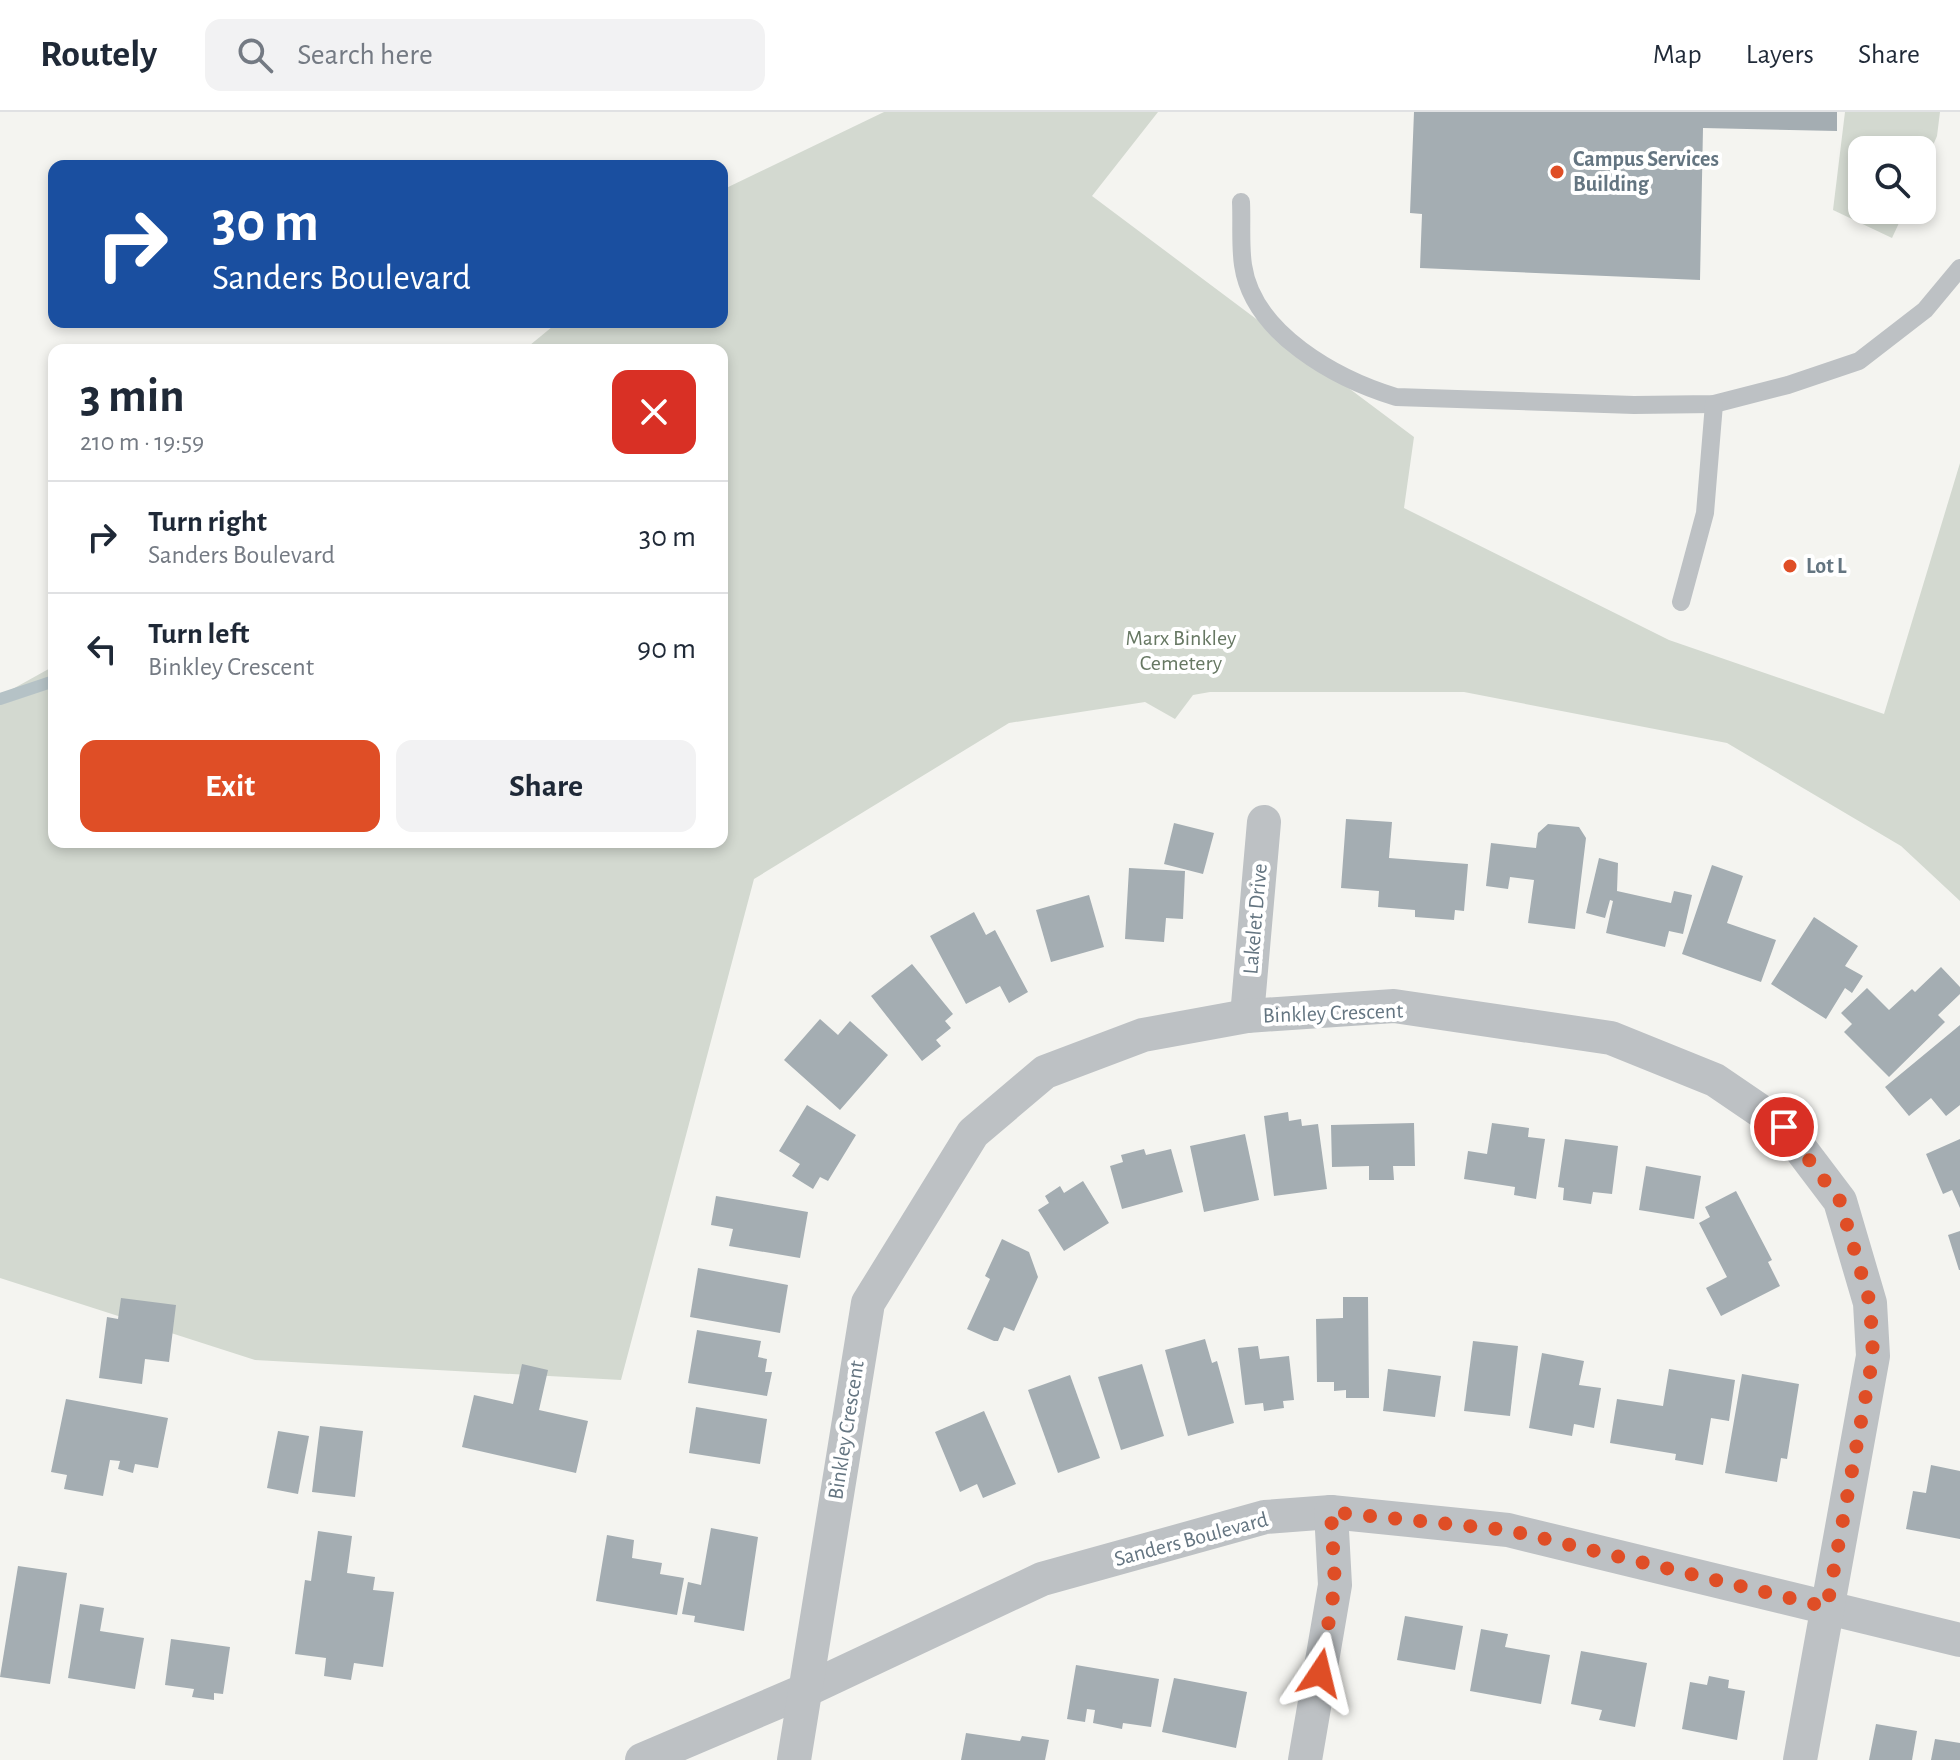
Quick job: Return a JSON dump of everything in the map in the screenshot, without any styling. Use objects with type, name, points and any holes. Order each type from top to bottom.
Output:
[{"type":"street","name":"Lakelet Drive","points":[[1247,1016],[1264,822]]},
{"type":"street","name":"Binkley Crescent","points":[[794,1760],[868,1303],[973,1133],[1045,1072],[1143,1035],[1247,1016],[1394,1006],[1611,1038],[1715,1080],[1784,1127],[1840,1201],[1870,1303],[1873,1356],[1800,1760]]},
{"type":"street","name":"Sanders Boulevard","points":[[642,1760],[806,1690],[1042,1579],[1265,1517],[1331,1512],[1508,1530],[1960,1640]]},
{"type":"street","points":[[1305,1760],[1335,1585],[1331,1512]]},
{"type":"lane","points":[[1241,202],[1243,267],[1263,311],[1302,353],[1361,386],[1396,397],[1634,405],[1714,404],[1788,385],[1859,361],[1925,310],[1960,268]]},
{"type":"lane","points":[[1681,602],[1705,513],[1714,404]]},
{"type":"green space","name":"Marx Binkley Cemetery","points":[[884,112],[1158,112],[1092,196],[1414,437],[1404,508],[1669,640],[1884,714],[1960,463],[1960,901],[1901,846],[1727,743],[1464,692],[1210,692],[1193,695],[1175,719],[1145,702],[1009,723],[754,879],[621,1380],[255,1360],[0,1278],[0,696],[48,669],[48,848],[728,848],[728,344],[531,344],[551,328],[728,328],[728,187]]},
{"type":"green space","points":[[1845,112],[1940,112],[1936,138],[1848,136],[1848,217],[1833,210]]},
{"type":"green space","points":[[1862,224],[1898,224],[1892,238]]},
{"type":"building","name":"Campus Services Building","points":[[1414,112],[1837,112],[1837,131],[1703,128],[1700,280],[1420,268],[1422,214],[1410,213]]},
{"type":"building","points":[[1346,819],[1392,822],[1389,858],[1468,864],[1464,911],[1455,910],[1454,920],[1415,917],[1415,910],[1378,907],[1379,891],[1341,888]]},
{"type":"building","points":[[1174,823],[1214,833],[1203,874],[1164,864]]},
{"type":"building","points":[[1548,824],[1579,827],[1586,838],[1575,929],[1528,923],[1534,880],[1510,877],[1508,889],[1486,886],[1491,843],[1536,848],[1538,833]]},
{"type":"building","points":[[1599,858],[1618,863],[1617,891],[1671,903],[1674,891],[1692,895],[1683,934],[1669,931],[1665,947],[1606,933],[1613,901],[1610,900],[1605,918],[1586,913]]},
{"type":"building","points":[[1712,865],[1743,876],[1727,923],[1776,940],[1761,982],[1682,954]]},
{"type":"building","points":[[1129,868],[1185,871],[1183,919],[1166,918],[1164,942],[1125,939]]},
{"type":"building","points":[[1089,895],[1104,947],[1051,962],[1036,910]]},
{"type":"building","points":[[974,912],[986,935],[995,930],[1028,992],[1009,1003],[1000,986],[966,1004],[930,936]]},
{"type":"building","points":[[1814,917],[1858,946],[1845,966],[1863,976],[1852,993],[1845,988],[1826,1019],[1771,984]]},
{"type":"building","points":[[912,964],[953,1014],[945,1021],[951,1028],[936,1040],[941,1046],[922,1061],[871,996]]},
{"type":"building","points":[[1941,967],[1960,987],[1960,994],[1938,1015],[1945,1022],[1889,1077],[1844,1032],[1852,1024],[1841,1013],[1867,988],[1889,1010],[1912,989],[1915,992]]},
{"type":"building","points":[[820,1019],[838,1035],[850,1021],[888,1055],[840,1110],[784,1060]]},
{"type":"building","points":[[1960,1025],[1960,1105],[1946,1116],[1931,1098],[1909,1116],[1885,1087]]},
{"type":"building","points":[[807,1105],[856,1135],[828,1181],[820,1177],[813,1189],[792,1176],[800,1164],[779,1151]]},
{"type":"building","points":[[1288,1112],[1289,1121],[1301,1119],[1302,1126],[1318,1124],[1327,1189],[1274,1196],[1264,1116]]},
{"type":"building","points":[[1414,1123],[1415,1166],[1393,1166],[1394,1180],[1369,1180],[1369,1166],[1332,1167],[1331,1125]]},
{"type":"building","points":[[1492,1123],[1529,1128],[1528,1137],[1545,1139],[1536,1199],[1514,1195],[1515,1187],[1464,1179],[1468,1151],[1487,1154]]},
{"type":"building","points":[[1245,1134],[1259,1200],[1204,1212],[1190,1146]]},
{"type":"building","points":[[1565,1139],[1618,1146],[1612,1194],[1593,1192],[1591,1204],[1563,1200],[1564,1188],[1558,1187]]},
{"type":"building","points":[[1960,1139],[1960,1208],[1952,1190],[1943,1194],[1926,1154]]},
{"type":"building","points":[[1144,1149],[1146,1155],[1171,1149],[1183,1192],[1122,1209],[1110,1166],[1123,1162],[1121,1155]]},
{"type":"building","points":[[1646,1166],[1701,1176],[1694,1219],[1639,1210]]},
{"type":"building","points":[[1083,1181],[1109,1223],[1064,1251],[1038,1210],[1049,1203],[1045,1196],[1060,1186],[1064,1193]]},
{"type":"building","points":[[1736,1191],[1772,1260],[1768,1262],[1780,1286],[1721,1316],[1706,1288],[1727,1277],[1699,1223],[1710,1217],[1705,1207]]},
{"type":"building","points":[[716,1196],[808,1212],[800,1258],[729,1246],[733,1229],[711,1225]]},
{"type":"building","points":[[1960,1231],[1960,1270],[1959,1270],[1948,1235]]},
{"type":"building","points":[[1002,1239],[1029,1252],[1038,1277],[1014,1331],[1004,1327],[998,1341],[994,1341],[967,1329],[990,1279],[985,1276]]},
{"type":"building","points":[[698,1268],[788,1285],[780,1333],[690,1317]]},
{"type":"building","points":[[1343,1297],[1368,1297],[1369,1398],[1346,1398],[1346,1390],[1334,1391],[1334,1382],[1317,1382],[1316,1319],[1343,1318]]},
{"type":"building","points":[[121,1298],[176,1305],[169,1362],[145,1359],[142,1384],[99,1378],[107,1317],[118,1319]]},
{"type":"building","points":[[697,1330],[761,1341],[758,1357],[767,1359],[765,1372],[772,1372],[767,1396],[688,1383]]},
{"type":"building","points":[[1205,1339],[1212,1363],[1217,1361],[1234,1423],[1188,1436],[1165,1350]]},
{"type":"building","points":[[1473,1341],[1518,1346],[1510,1416],[1464,1411]]},
{"type":"building","points":[[1258,1346],[1260,1359],[1289,1356],[1294,1400],[1283,1401],[1284,1408],[1264,1411],[1263,1403],[1245,1405],[1238,1348]]},
{"type":"building","points":[[1542,1353],[1584,1361],[1579,1385],[1601,1388],[1594,1428],[1574,1424],[1572,1436],[1529,1428]]},
{"type":"building","points":[[522,1364],[548,1370],[539,1410],[588,1421],[576,1473],[462,1447],[474,1395],[513,1404]]},
{"type":"building","points":[[1142,1364],[1164,1436],[1121,1450],[1098,1377]]},
{"type":"building","points":[[1388,1369],[1441,1376],[1435,1417],[1383,1411]]},
{"type":"building","points":[[1669,1369],[1735,1380],[1729,1421],[1711,1418],[1703,1465],[1675,1460],[1676,1454],[1610,1443],[1617,1399],[1663,1406]]},
{"type":"building","points":[[1742,1374],[1799,1384],[1787,1459],[1781,1458],[1777,1482],[1725,1473]]},
{"type":"building","points":[[1070,1375],[1100,1458],[1058,1473],[1028,1390]]},
{"type":"building","points":[[66,1399],[168,1418],[158,1468],[135,1464],[133,1473],[118,1469],[120,1461],[110,1460],[103,1496],[64,1489],[67,1475],[51,1472]]},
{"type":"building","points":[[696,1407],[767,1419],[760,1464],[689,1453]]},
{"type":"building","points":[[984,1411],[1016,1484],[983,1498],[977,1484],[960,1492],[935,1432]]},
{"type":"building","points":[[320,1426],[363,1431],[355,1497],[312,1492]]},
{"type":"building","points":[[278,1431],[309,1436],[298,1494],[267,1488]]},
{"type":"building","points":[[1931,1465],[1960,1471],[1960,1539],[1906,1529],[1913,1491],[1926,1493]]},
{"type":"building","points":[[711,1528],[758,1537],[744,1631],[694,1622],[695,1616],[682,1614],[688,1582],[701,1585]]},
{"type":"building","points":[[318,1531],[352,1536],[347,1573],[375,1577],[373,1590],[394,1592],[383,1667],[354,1663],[351,1680],[324,1676],[326,1658],[295,1654],[305,1580],[311,1581]]},
{"type":"building","points":[[607,1535],[634,1540],[632,1558],[662,1563],[660,1574],[684,1578],[677,1615],[596,1601]]},
{"type":"building","points":[[18,1566],[67,1573],[50,1684],[0,1677]]},
{"type":"building","points":[[80,1604],[104,1608],[100,1631],[144,1638],[135,1689],[68,1678]]},
{"type":"building","points":[[1405,1616],[1463,1626],[1455,1670],[1397,1660]]},
{"type":"building","points":[[1481,1629],[1508,1634],[1505,1647],[1550,1655],[1541,1704],[1470,1691]]},
{"type":"building","points":[[171,1639],[230,1647],[223,1694],[214,1693],[214,1700],[192,1697],[194,1689],[165,1685]]},
{"type":"building","points":[[1581,1651],[1647,1663],[1635,1727],[1599,1720],[1602,1710],[1571,1704]]},
{"type":"building","points":[[1076,1665],[1159,1679],[1151,1727],[1123,1723],[1122,1729],[1093,1723],[1095,1710],[1087,1709],[1085,1722],[1067,1719]]},
{"type":"building","points":[[1709,1676],[1729,1680],[1728,1688],[1745,1691],[1737,1740],[1682,1729],[1690,1682],[1707,1685]]},
{"type":"building","points":[[1174,1678],[1247,1692],[1236,1748],[1162,1732]]},
{"type":"building","points":[[1876,1724],[1917,1731],[1912,1760],[1869,1760]]},
{"type":"building","points":[[966,1733],[1020,1741],[1022,1736],[1049,1740],[1045,1760],[961,1760]]},
{"type":"building","points":[[1935,1739],[1960,1743],[1960,1760],[1931,1760]]},
{"type":"waterway","points":[[0,699],[48,683]]},
{"type":"place","name":"Campus Services Building","points":[[1557,172]]},
{"type":"place","name":"Lot L","points":[[1790,566]]},
{"type":"route","points":[[1320,1673],[1335,1585],[1331,1512],[1508,1530],[1827,1607],[1873,1356],[1870,1303],[1840,1201],[1784,1127]]}]
